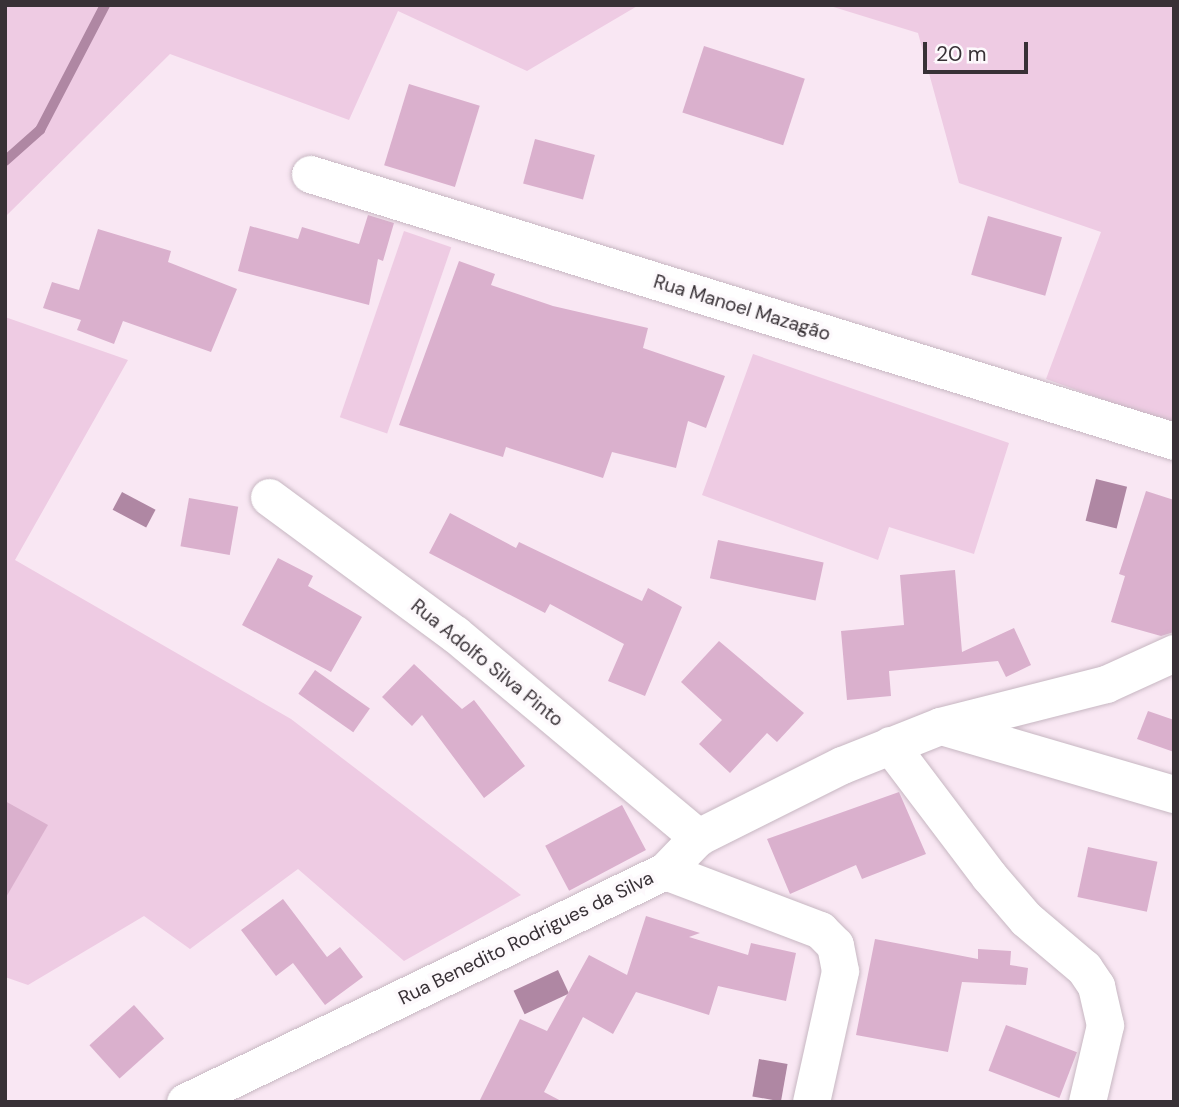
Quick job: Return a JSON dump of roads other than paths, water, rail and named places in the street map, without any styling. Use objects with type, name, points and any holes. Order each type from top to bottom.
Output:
[{"type":"street","name":"Rua Manoel Mazagão","points":[[310,174],[1174,442]]},
{"type":"street","name":"Rua Adolfo Silva Pinto","points":[[269,497],[455,634],[698,837]]},
{"type":"street","name":"Rua Benedito Rodrigues da Silva","points":[[185,1102],[665,871],[698,837],[890,745],[940,726],[1106,684],[1174,653]]},
{"type":"street","points":[[940,726],[1174,794]]},
{"type":"street","points":[[890,745],[989,876],[1026,919],[1084,968],[1096,986],[1105,1025],[1087,1102]]},
{"type":"street","points":[[665,871],[820,930],[835,945],[839,971],[811,1102]]},
{"type":"waterway","points":[[5,161],[40,130],[105,5]]}]
